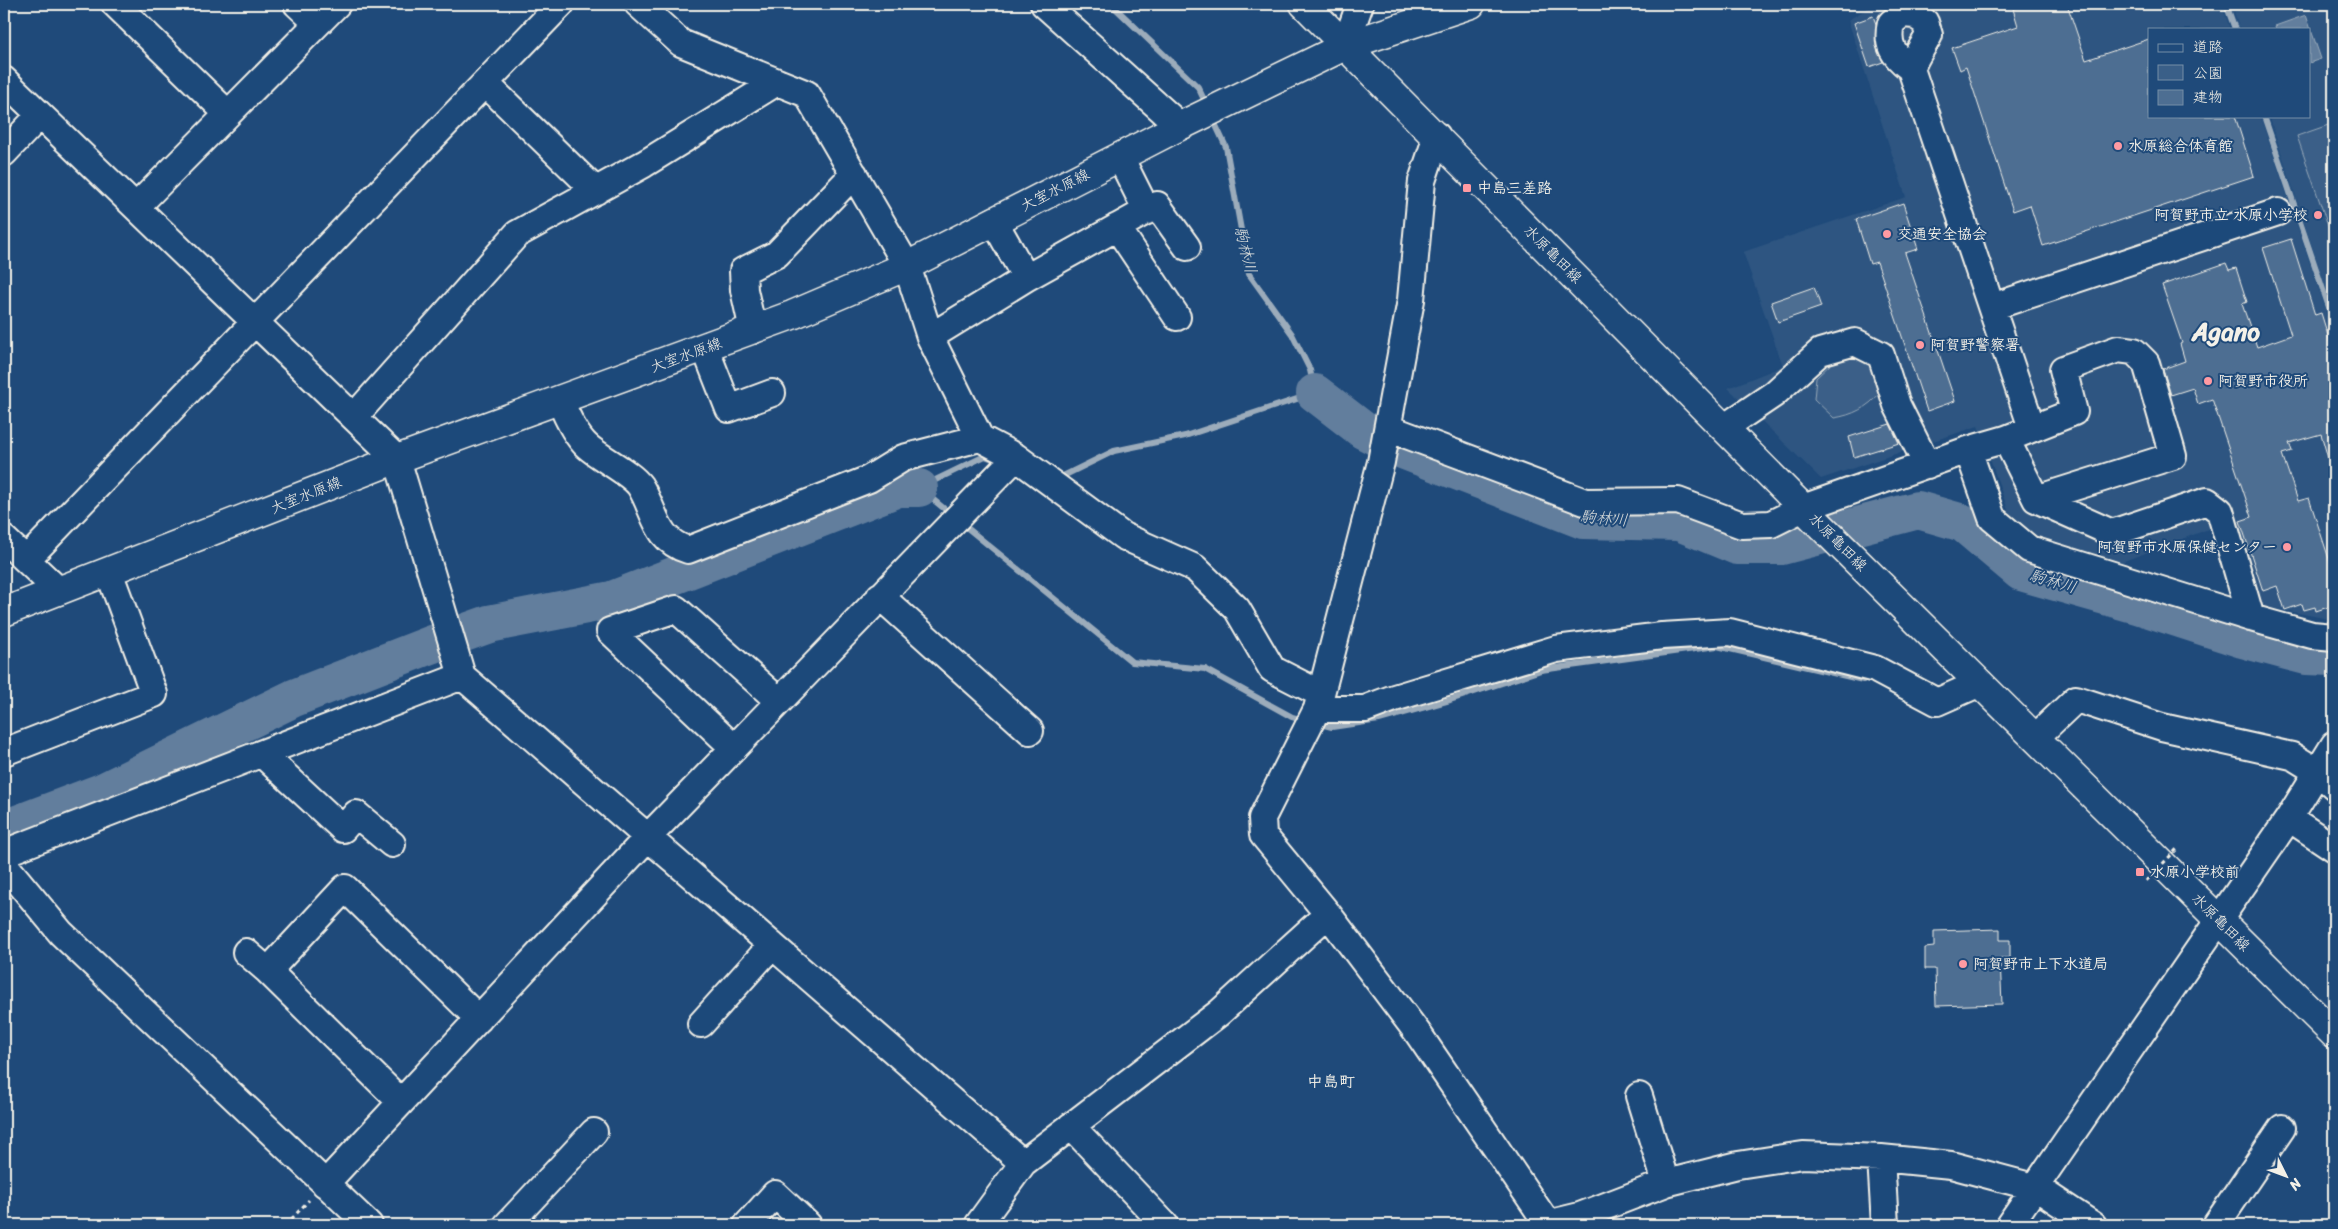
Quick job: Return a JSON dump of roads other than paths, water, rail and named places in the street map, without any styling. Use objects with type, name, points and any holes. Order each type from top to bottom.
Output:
[{"type":"main road","name":"水原亀田線","points":[[1304,4],[1809,513],[2334,1034]]},
{"type":"main road","name":"大室水原線","points":[[4,612],[397,459],[753,330],[906,266],[1180,126],[1345,46],[1471,4]]},
{"type":"street","points":[[115,4],[228,114]]},
{"type":"street","points":[[297,4],[317,23]]},
{"type":"street","points":[[136,207],[337,4]]},
{"type":"street","points":[[26,560],[561,4]]},
{"type":"street","points":[[638,4],[681,43],[808,94],[906,266],[930,337],[980,438],[1016,457],[1123,536],[1195,568],[1237,609],[1272,669],[1319,702],[1366,709],[1394,698],[1556,649],[1662,636],[1730,632],[1874,668],[1937,702],[1980,683]]},
{"type":"street","points":[[1044,4],[1180,126]]},
{"type":"street","points":[[1345,46],[1360,4]]},
{"type":"street","points":[[1910,69],[2032,428]]},
{"type":"street","points":[[4,80],[397,459],[462,676],[1023,1163]]},
{"type":"street","points":[[354,417],[517,234],[644,164],[777,82]]},
{"type":"street","points":[[486,83],[596,191]]},
{"type":"street","points":[[4,153],[40,115]]},
{"type":"street","points":[[1437,136],[1422,181],[1410,300],[1381,462],[1319,702],[1262,818],[1263,835],[1328,914],[1417,1032],[1545,1224],[1584,1220],[1666,1183],[1738,1165],[1803,1155],[1881,1158],[1951,1165],[2037,1188],[2093,1225]]},
{"type":"street","points":[[1120,157],[1147,211]]},
{"type":"street","points":[[753,330],[744,290],[743,271],[777,254],[854,174]]},
{"type":"street","points":[[930,337],[1026,278],[1157,205],[1187,247]]},
{"type":"street","points":[[1992,307],[2278,212]]},
{"type":"street","points":[[994,221],[1026,278]]},
{"type":"street","points":[[1117,227],[1177,318]]},
{"type":"street","points":[[1725,427],[1774,394],[1820,352],[1855,342],[1881,354],[1897,405],[1927,465]]},
{"type":"street","points":[[705,348],[729,409],[772,393]]},
{"type":"street","points":[[1388,428],[1585,502],[1678,500],[1742,525],[1771,524],[1809,513],[1927,465],[2006,439],[2074,412],[2063,369],[2118,348],[2134,351],[2146,363],[2173,456],[2036,499]]},
{"type":"street","points":[[560,400],[567,416],[586,446],[639,484],[664,536],[676,546],[688,550],[869,479],[903,458],[980,438]]},
{"type":"street","points":[[2006,439],[2036,499],[2112,533],[2207,502],[2220,511],[2251,618]]},
{"type":"street","points":[[1968,450],[1992,518],[2029,549],[2251,618],[2312,635],[2334,637]]},
{"type":"street","points":[[325,1184],[648,838],[1016,457]]},
{"type":"street","points":[[4,539],[59,591]]},
{"type":"street","points":[[4,752],[154,694],[109,572]]},
{"type":"street","points":[[880,596],[1030,731]]},
{"type":"street","points":[[734,748],[610,631],[676,609],[779,701]]},
{"type":"street","points":[[4,853],[462,676]]},
{"type":"street","points":[[2036,738],[2076,699],[2162,727],[2292,756],[2326,779]]},
{"type":"street","points":[[2010,1225],[2289,818],[2326,779],[2334,745]]},
{"type":"street","points":[[262,754],[343,829],[356,814],[392,844]]},
{"type":"street","points":[[2289,818],[2334,848]]},
{"type":"street","points":[[4,864],[61,932],[369,1225]]},
{"type":"street","points":[[268,971],[344,888],[479,1019]]},
{"type":"street","points":[[978,1225],[1023,1163],[1219,1013],[1328,914]]},
{"type":"street","points":[[701,1024],[772,945]]},
{"type":"street","points":[[246,952],[268,971],[401,1102]]},
{"type":"street","points":[[1639,1096],[1666,1183]]},
{"type":"street","points":[[1072,1126],[1165,1225]]},
{"type":"street","points":[[2216,1225],[2282,1128]]},
{"type":"street","points":[[507,1225],[594,1132]]},
{"type":"street","points":[[1881,1158],[1885,1225]]},
{"type":"street","points":[[748,1225],[775,1194],[808,1225]]},
{"type":"waterway","name":"駒林川","points":[[1111,4],[1198,87],[1207,106]]},
{"type":"waterway","points":[[2226,4],[2235,28]]},
{"type":"waterway","name":"駒林川","points":[[1057,479],[1114,451],[1185,436],[1315,393],[1310,370],[1292,334],[1249,274],[1226,147],[1212,117]]},
{"type":"waterway","points":[[2265,118],[2334,322]]},
{"type":"waterway","name":"駒林川","points":[[1315,393],[1363,430],[1400,449],[1583,520],[1679,522],[1737,546],[1781,546],[1918,510],[1963,523],[2021,572],[2137,605],[2242,639],[2306,656],[2334,657]]},
{"type":"waterway","points":[[952,515],[919,488],[985,456],[993,459]]},
{"type":"waterway","points":[[4,829],[102,792],[294,698],[430,645],[489,624],[612,600],[898,488],[919,488]]},
{"type":"waterway","points":[[960,522],[1132,662],[1205,669],[1292,717],[1304,720]]},
{"type":"waterway","points":[[1316,723],[1332,727],[1379,720],[1450,700],[1541,670],[1717,646],[1863,680]]},
{"type":"place","name":"水原総合体育館","points":[[2118,146]]},
{"type":"place","name":"中島三差路","points":[[1467,188]]},
{"type":"place","name":"阿賀野市立 水原小学校","points":[[2318,215]]},
{"type":"place","name":"交通安全協会","points":[[1887,234]]},
{"type":"place","name":"阿賀野警察署","points":[[1920,345]]},
{"type":"place","name":"阿賀野市役所","points":[[2208,381]]},
{"type":"place","name":"阿賀野市水原保健センター","points":[[2287,547]]},
{"type":"place","name":"水原小学校前","points":[[2140,872]]},
{"type":"place","name":"阿賀野市上下水道局","points":[[1963,964]]},
{"type":"district","name":"Agano","points":[[2226,331]]},
{"type":"district","name":"中島町","points":[[1331,1081]]}]
